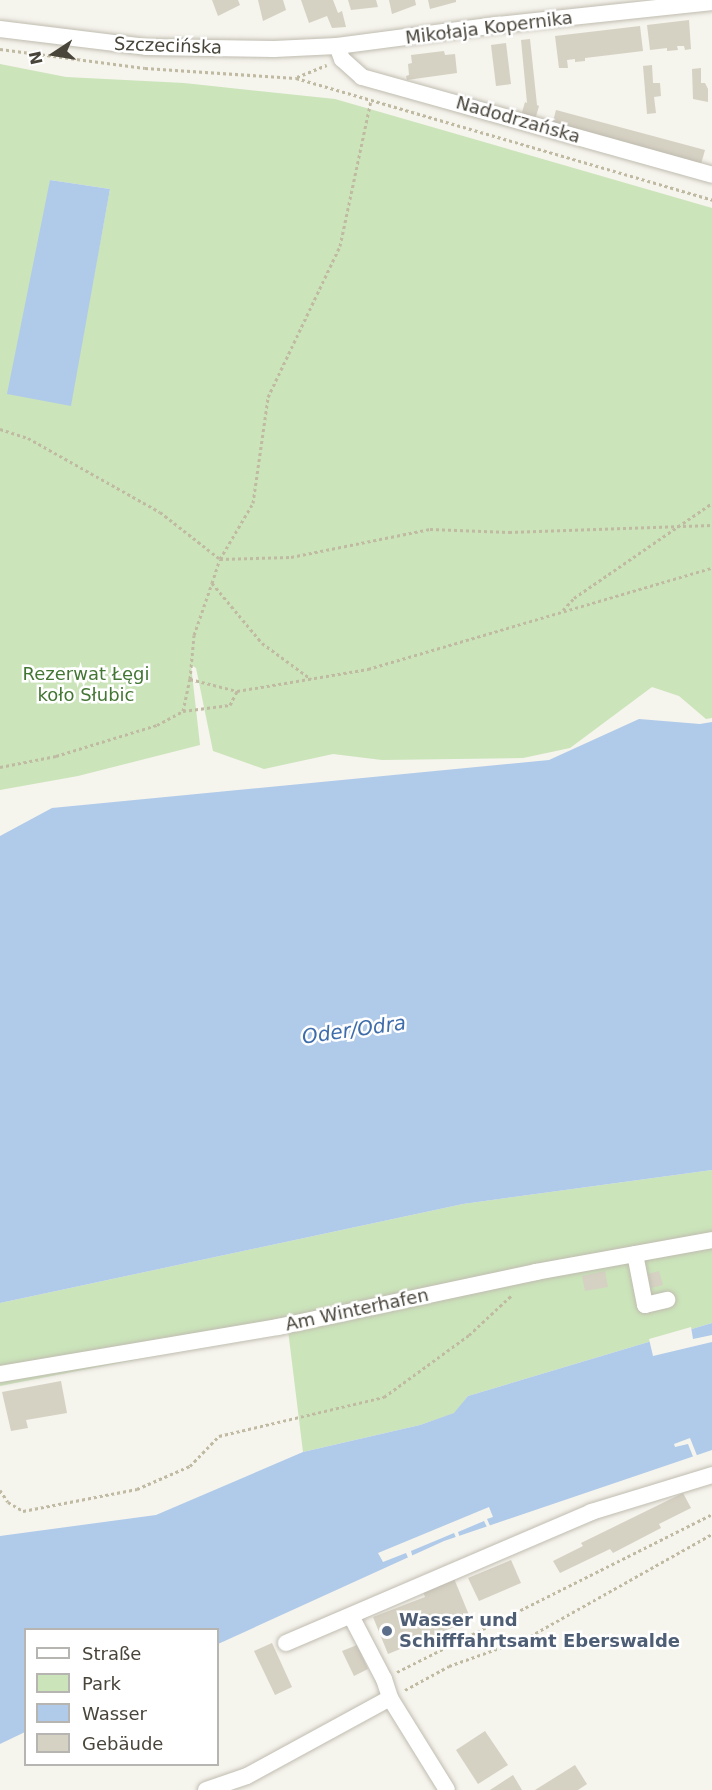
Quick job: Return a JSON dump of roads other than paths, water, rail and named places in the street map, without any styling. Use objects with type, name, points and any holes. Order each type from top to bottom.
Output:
[{"type":"street","name":"Mikołaja Kopernika","points":[[340,52],[647,5],[712,2]]},
{"type":"street","name":"Szczecińska","points":[[0,29],[146,47],[340,52]]},
{"type":"street","name":"Nadodrzańska","points":[[340,52],[362,76],[712,175]]},
{"type":"street","name":"Am Winterhafen","points":[[0,1374],[278,1327],[536,1272],[712,1240]]},
{"type":"street","points":[[635,1254],[645,1305],[667,1300]]},
{"type":"street","points":[[286,1643],[591,1512],[712,1475]]},
{"type":"street","points":[[351,1616],[384,1678],[390,1698],[447,1790]]},
{"type":"street","points":[[206,1790],[247,1776],[390,1698]]},
{"type":"water","points":[[50,180],[110,189],[71,406],[7,394]]},
{"type":"water","name":"Oder/Odra","points":[[639,719],[700,724],[712,722],[712,1170],[463,1204],[0,1303],[0,836],[52,808],[549,760]]},
{"type":"water","points":[[712,1323],[712,1450],[444,1541],[219,1644],[219,1628],[24,1628],[24,1732],[0,1744],[0,1536],[156,1515],[303,1452],[420,1425],[454,1413],[468,1396]]},
{"type":"place","name":"Wasser und Schifffahrtsamt Eberswalde","points":[[387,1631]]},
{"type":"park label","name":"Rezerwat Łęgi koło Słubic","points":[[86,685]]}]
